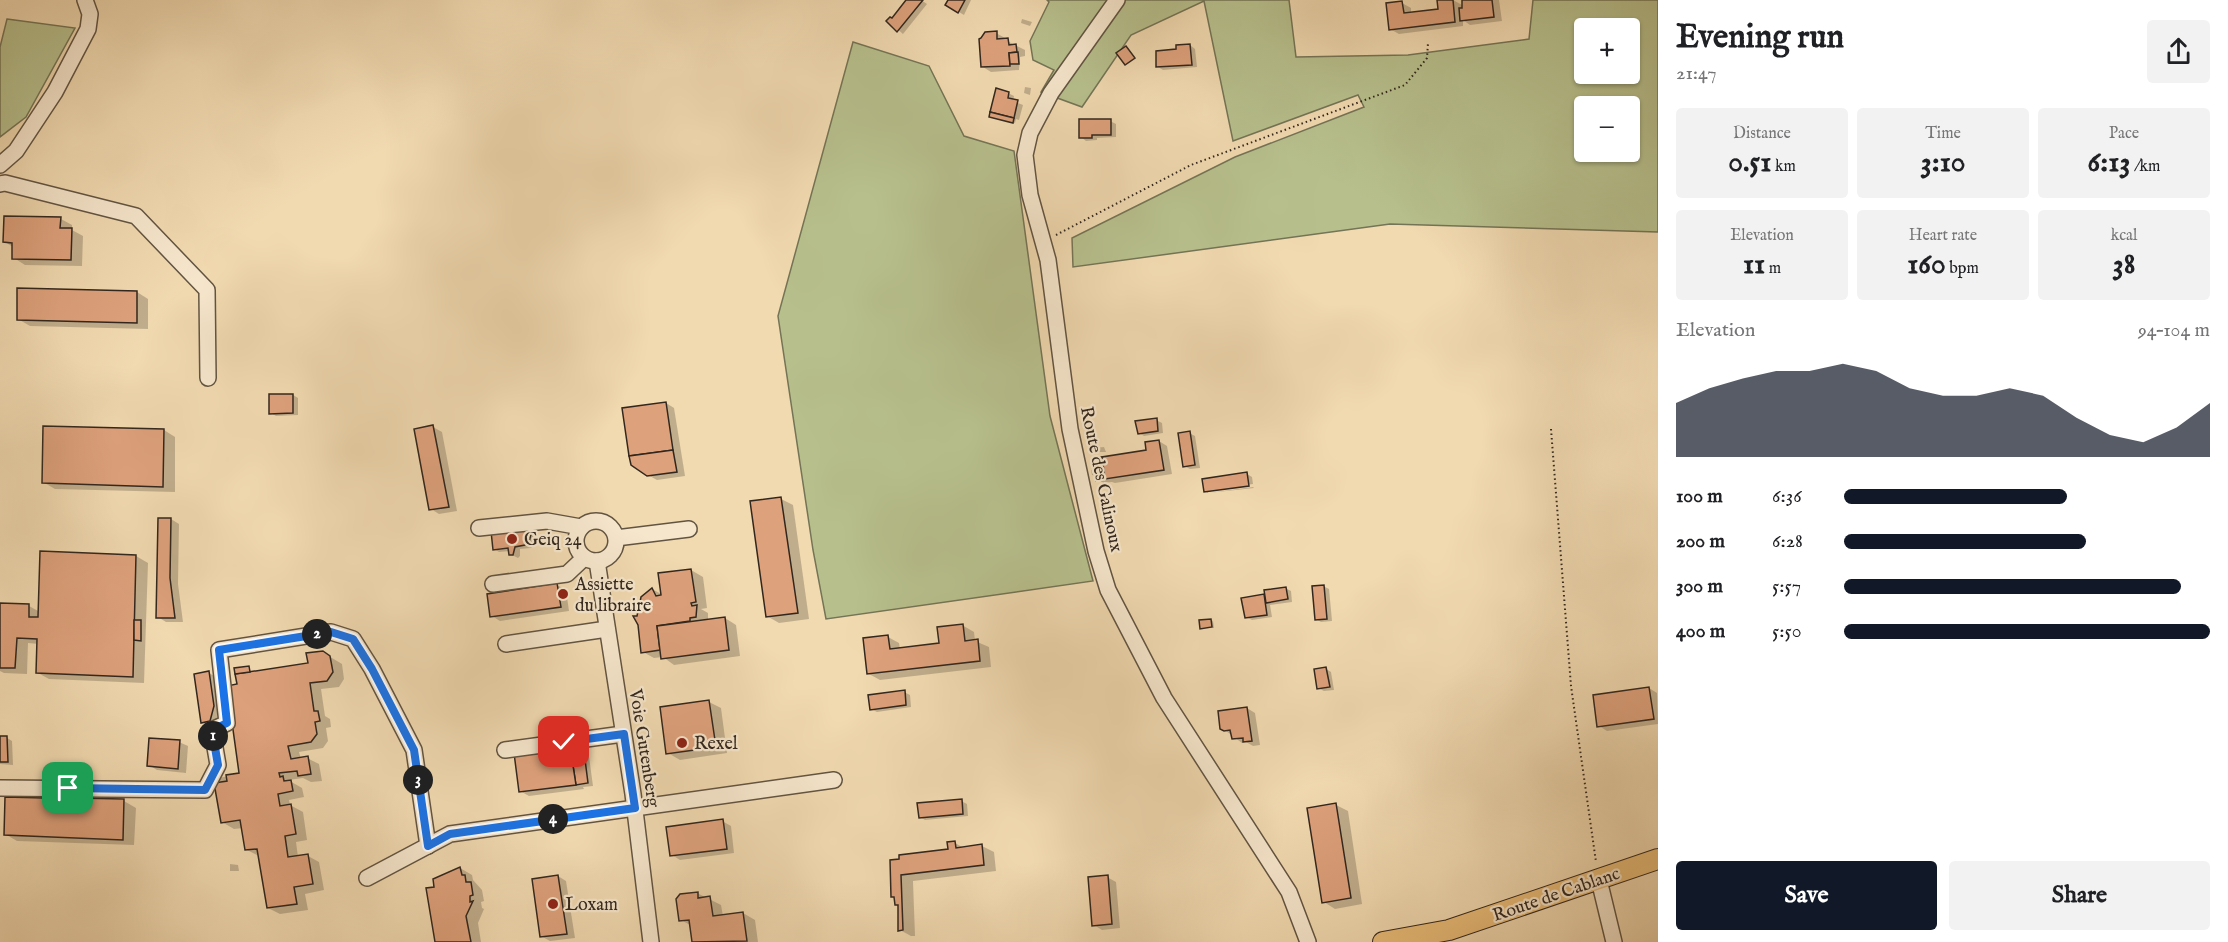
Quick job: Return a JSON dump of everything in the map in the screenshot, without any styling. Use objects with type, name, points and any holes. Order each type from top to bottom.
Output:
[{"type":"main road","name":"Route de Cablanc","points":[[1383,942],[1450,936],[1658,859]]},
{"type":"street","points":[[0,165],[16,151],[55,92],[88,29],[90,14],[85,0]]},
{"type":"street","name":"Route des Galinoux","points":[[1118,0],[1051,93],[1029,133],[1025,155],[1030,195],[1048,260],[1070,429],[1096,551],[1108,590],[1164,698],[1289,892],[1308,942]]},
{"type":"street","points":[[0,184],[5,183],[136,216],[207,290],[208,378]]},
{"type":"street","points":[[479,528],[547,521],[581,527]]},
{"type":"street","points":[[493,584],[567,574],[591,560],[608,557],[613,552],[616,538],[609,526],[603,522],[586,523],[581,527],[575,540],[576,547],[591,560]]},
{"type":"street","points":[[616,538],[689,529]]},
{"type":"street","name":"Voie Gutenberg","points":[[591,560],[607,629],[624,734],[651,942]]},
{"type":"street","points":[[506,644],[607,629]]},
{"type":"street","points":[[0,788],[205,790],[218,765],[212,730],[227,723],[219,650],[331,632],[353,639],[372,669],[414,750],[428,846]]},
{"type":"street","points":[[505,750],[624,734]]},
{"type":"street","points":[[368,878],[450,834],[834,780]]},
{"type":"street","points":[[1599,880],[1614,942]]},
{"type":"path","points":[[1043,242],[1191,165],[1405,85],[1427,58],[1428,43]]},
{"type":"path","points":[[1551,429],[1571,686],[1599,880]]},
{"type":"green space","points":[[1047,0],[1289,0],[1296,57],[1408,55],[1529,39],[1533,0],[1658,0],[1658,232],[1390,224],[1073,267],[1072,238],[1235,157],[1364,107],[1358,95],[1233,141],[1204,1],[1131,35],[1082,107],[1041,92],[1054,70],[1033,60],[1030,41],[1049,2]]},
{"type":"green space","points":[[7,19],[75,28],[26,117],[0,137],[0,47]]},
{"type":"green space","points":[[853,42],[929,66],[964,136],[1014,151],[1050,416],[1093,581],[826,619],[813,550],[778,316]]},
{"type":"building","points":[[906,0],[923,0],[897,32],[886,21],[892,18]]},
{"type":"building","points":[[948,0],[965,0],[958,13],[945,5]]},
{"type":"building","points":[[1437,0],[1453,0],[1455,22],[1389,30],[1386,3],[1402,1],[1404,13],[1438,9]]},
{"type":"building","points":[[1462,0],[1492,0],[1494,17],[1460,21],[1459,8],[1462,8]]},
{"type":"building","points":[[997,31],[997,39],[1008,38],[1009,45],[1016,44],[1017,52],[1009,53],[1010,66],[981,67],[979,39],[985,32]]},
{"type":"building","points":[[1190,44],[1192,65],[1156,67],[1156,51],[1176,49],[1176,45]]},
{"type":"building","points":[[1126,46],[1135,58],[1125,65],[1116,53]]},
{"type":"building","points":[[1018,52],[1019,64],[1010,64],[1009,53]]},
{"type":"building","points":[[996,88],[1009,92],[1008,98],[1018,100],[1014,118],[990,112]]},
{"type":"building","points":[[990,112],[1014,118],[1013,123],[989,117]]},
{"type":"building","points":[[1079,119],[1111,119],[1111,135],[1079,138]]},
{"type":"building","points":[[4,216],[61,217],[60,228],[72,228],[71,260],[12,259],[12,243],[3,242]]},
{"type":"building","points":[[17,288],[137,291],[137,323],[17,320]]},
{"type":"building","points":[[269,394],[293,394],[293,413],[269,414]]},
{"type":"building","points":[[666,402],[673,450],[629,456],[622,408]]},
{"type":"building","points":[[1157,418],[1158,431],[1138,434],[1135,421]]},
{"type":"building","points":[[433,425],[449,507],[429,510],[414,429]]},
{"type":"building","points":[[43,426],[164,429],[163,487],[42,483]]},
{"type":"building","points":[[1190,431],[1195,465],[1183,467],[1178,433]]},
{"type":"building","points":[[1159,440],[1164,470],[1105,479],[1102,457],[1146,450],[1145,442]]},
{"type":"building","points":[[673,450],[677,472],[647,476],[631,465],[629,456]]},
{"type":"building","points":[[1102,457],[1105,479],[1096,481],[1093,459]]},
{"type":"building","points":[[1247,472],[1249,486],[1204,492],[1202,479]]},
{"type":"building","points":[[781,497],[798,613],[766,617],[750,501]]},
{"type":"building","points":[[158,518],[171,518],[170,578],[175,618],[156,618]]},
{"type":"building","points":[[527,529],[531,534],[529,542],[515,547],[513,555],[509,555],[508,548],[493,550],[491,531]]},
{"type":"building","points":[[40,551],[136,555],[133,677],[36,673],[37,639],[17,638],[15,668],[0,668],[0,603],[29,604],[29,617],[38,617]]},
{"type":"building","points":[[691,569],[696,602],[691,603],[692,606],[697,605],[696,617],[690,618],[690,621],[657,626],[660,650],[641,653],[638,625],[633,616],[637,616],[641,597],[652,588],[656,596],[661,595],[658,573]]},
{"type":"building","points":[[557,583],[561,607],[490,617],[487,594]]},
{"type":"building","points":[[1324,585],[1327,619],[1315,620],[1312,586]]},
{"type":"building","points":[[1286,587],[1288,599],[1266,603],[1264,590]]},
{"type":"building","points":[[1264,594],[1267,615],[1245,618],[1241,598]]},
{"type":"building","points":[[725,617],[729,650],[661,659],[657,626]]},
{"type":"building","points":[[1211,619],[1212,627],[1200,629],[1199,620]]},
{"type":"building","points":[[134,620],[141,620],[141,641],[134,640]]},
{"type":"building","points":[[963,624],[965,641],[978,639],[980,661],[867,674],[863,638],[888,635],[890,649],[939,643],[937,627]]},
{"type":"building","points":[[323,651],[330,656],[333,672],[327,681],[310,683],[314,711],[318,711],[320,721],[315,722],[317,734],[311,742],[288,746],[291,759],[308,756],[311,774],[298,776],[297,771],[279,773],[280,777],[283,776],[284,781],[291,780],[293,791],[278,794],[280,806],[291,804],[296,834],[285,836],[288,857],[308,854],[313,884],[294,887],[297,904],[267,908],[257,849],[245,850],[240,820],[221,823],[214,783],[227,781],[226,775],[239,773],[227,686],[237,684],[235,674],[308,663],[306,653]]},
{"type":"building","points":[[249,666],[250,672],[235,674],[234,668]]},
{"type":"building","points":[[1326,667],[1330,687],[1317,689],[1314,669]]},
{"type":"building","points":[[209,671],[214,706],[210,721],[201,723],[194,674]]},
{"type":"building","points":[[1649,687],[1654,719],[1597,727],[1593,695]]},
{"type":"building","points":[[905,690],[906,705],[870,710],[868,695]]},
{"type":"building","points":[[709,700],[716,747],[666,754],[660,707]]},
{"type":"building","points":[[1247,707],[1252,741],[1243,742],[1243,738],[1232,739],[1230,730],[1220,729],[1218,711]]},
{"type":"building","points":[[0,736],[7,736],[8,762],[0,762]]},
{"type":"building","points":[[149,738],[180,740],[178,769],[147,766]]},
{"type":"building","points":[[583,744],[588,783],[576,785],[570,746]]},
{"type":"building","points":[[570,746],[576,785],[519,792],[514,753]]},
{"type":"building","points":[[44,791],[61,791],[61,797],[67,797],[67,791],[76,791],[76,798],[124,799],[123,840],[4,835],[5,797],[44,798]]},
{"type":"building","points":[[962,799],[963,814],[919,818],[917,803]]},
{"type":"building","points":[[1336,803],[1351,898],[1322,903],[1307,808]]},
{"type":"building","points":[[723,819],[727,849],[670,856],[666,827]]},
{"type":"building","points":[[955,841],[956,848],[982,844],[984,865],[901,875],[903,930],[898,931],[898,905],[895,905],[894,897],[891,897],[890,860],[899,859],[899,855],[948,849],[947,842]]},
{"type":"building","points":[[460,867],[466,882],[471,882],[473,895],[470,896],[470,902],[473,901],[466,916],[471,942],[435,942],[426,888],[434,887],[433,879]]},
{"type":"building","points":[[558,875],[567,934],[540,937],[532,879]]},
{"type":"building","points":[[1108,875],[1112,924],[1092,926],[1088,877]]},
{"type":"building","points":[[698,892],[698,898],[710,896],[713,916],[743,912],[747,941],[692,942],[689,920],[679,921],[676,899],[680,894]]},
{"type":"place","name":"Geiq 24","points":[[512,539]]},
{"type":"place","name":"Assiette du libraire","points":[[563,594]]},
{"type":"place","name":"Rexel","points":[[682,743]]},
{"type":"place","name":"Loxam","points":[[553,904]]},
{"type":"route","points":[[68,788],[205,790],[218,765],[212,730],[227,723],[219,650],[331,632],[353,639],[372,669],[414,750],[428,846],[450,834],[635,808],[624,734],[564,742]]}]
